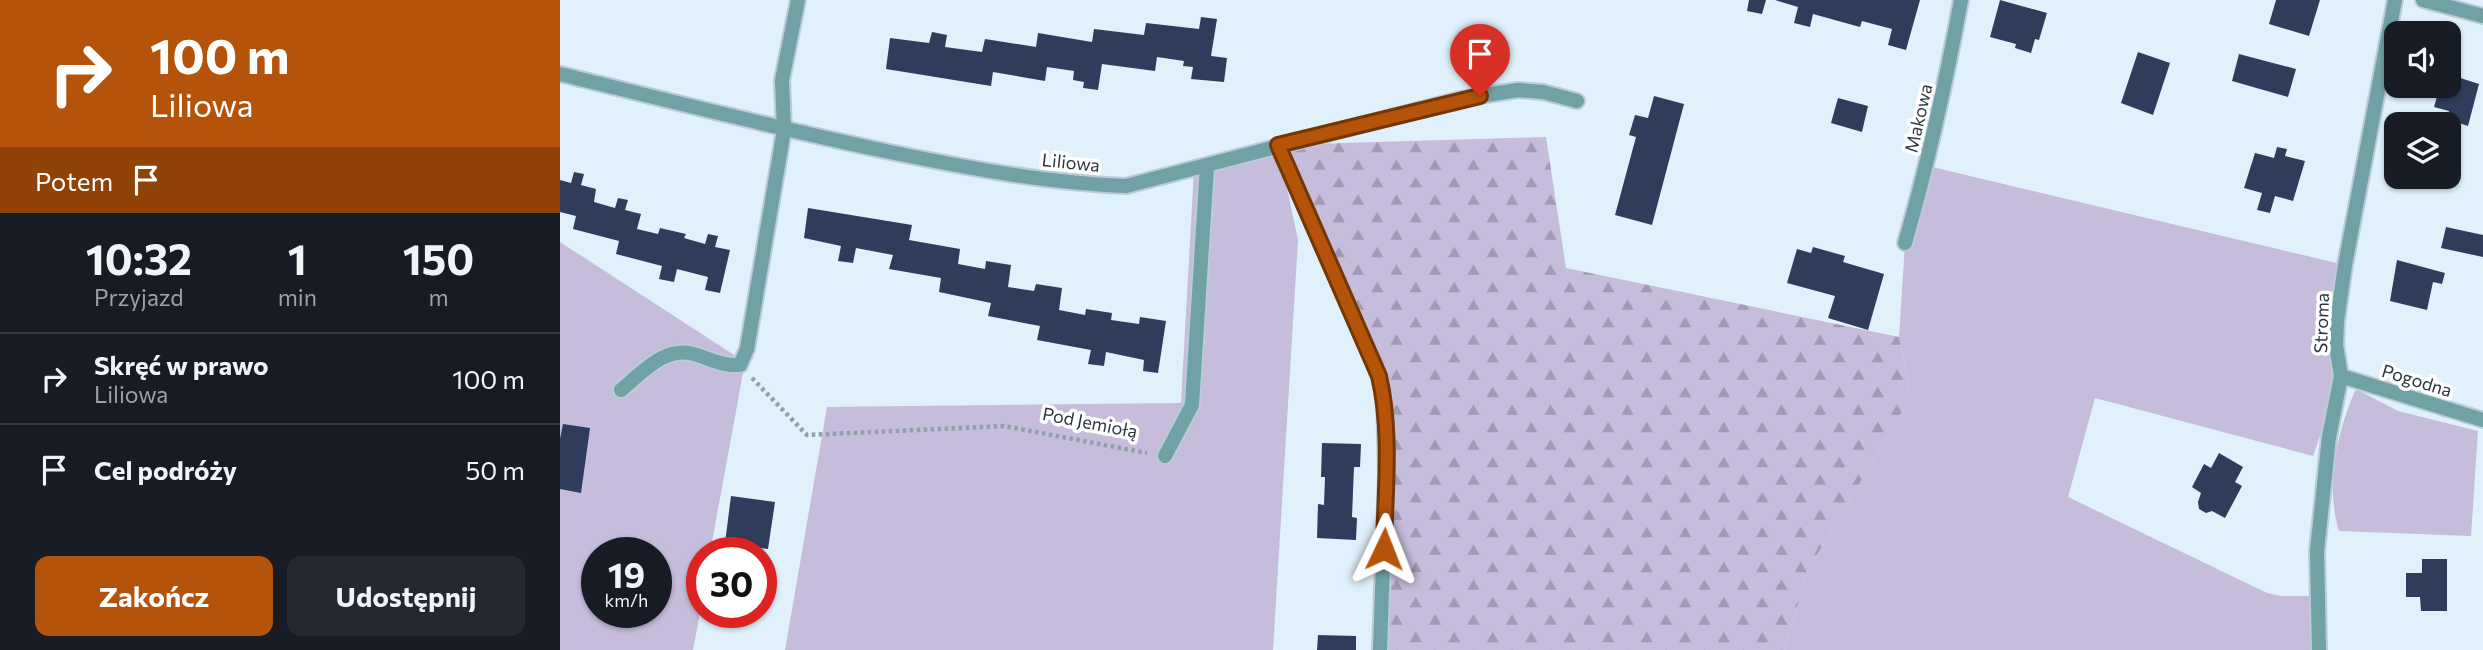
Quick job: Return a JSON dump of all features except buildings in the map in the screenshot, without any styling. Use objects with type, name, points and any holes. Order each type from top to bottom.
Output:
[{"type":"street","points":[[621,390],[664,356],[676,352],[688,352],[728,366],[740,365],[747,349],[784,130],[782,80],[798,0]]},
{"type":"street","name":"Makowa","points":[[1905,243],[1928,166],[1961,0]]},
{"type":"street","name":"Stroma","points":[[2319,650],[2317,551],[2329,437],[2341,376],[2336,345],[2338,310],[2395,0]]},
{"type":"street","points":[[2423,0],[2483,16]]},
{"type":"street","name":"Liliowa","points":[[560,74],[784,130],[956,165],[1071,184],[1126,186],[1461,99],[1518,90],[1543,92],[1577,101]]},
{"type":"street","points":[[1278,145],[1379,376],[1384,396],[1386,473],[1380,650]]},
{"type":"street","points":[[1165,456],[1192,405],[1207,166]]},
{"type":"street","name":"Pogodna","points":[[2341,376],[2483,420]]},
{"type":"path","name":"Pod Jemiołą","points":[[740,365],[807,435],[1004,426],[1165,456]]},
{"type":"green space","points":[[1546,137],[1566,268],[1899,337],[1911,397],[1808,570],[1784,650],[1380,650],[1384,395],[1278,145]]},
{"type":"green space","points":[[1278,145],[1298,240],[1273,650],[785,650],[827,407],[1181,403],[1194,170]]},
{"type":"green space","points":[[1928,166],[2345,265],[2341,376],[2313,456],[2095,398],[2068,497],[2267,593],[2309,596],[2311,650],[1784,650],[1808,570],[1911,397],[1899,337],[1905,243]]},
{"type":"green space","points":[[560,242],[745,362],[713,537],[686,537],[686,628],[697,628],[693,650],[560,650]]},
{"type":"green space","points":[[2356,389],[2398,411],[2478,431],[2471,536],[2339,531],[2333,496],[2335,459],[2343,423]]},
{"type":"route","points":[[1384,549],[1384,396],[1379,376],[1278,145],[1480,96]]}]
